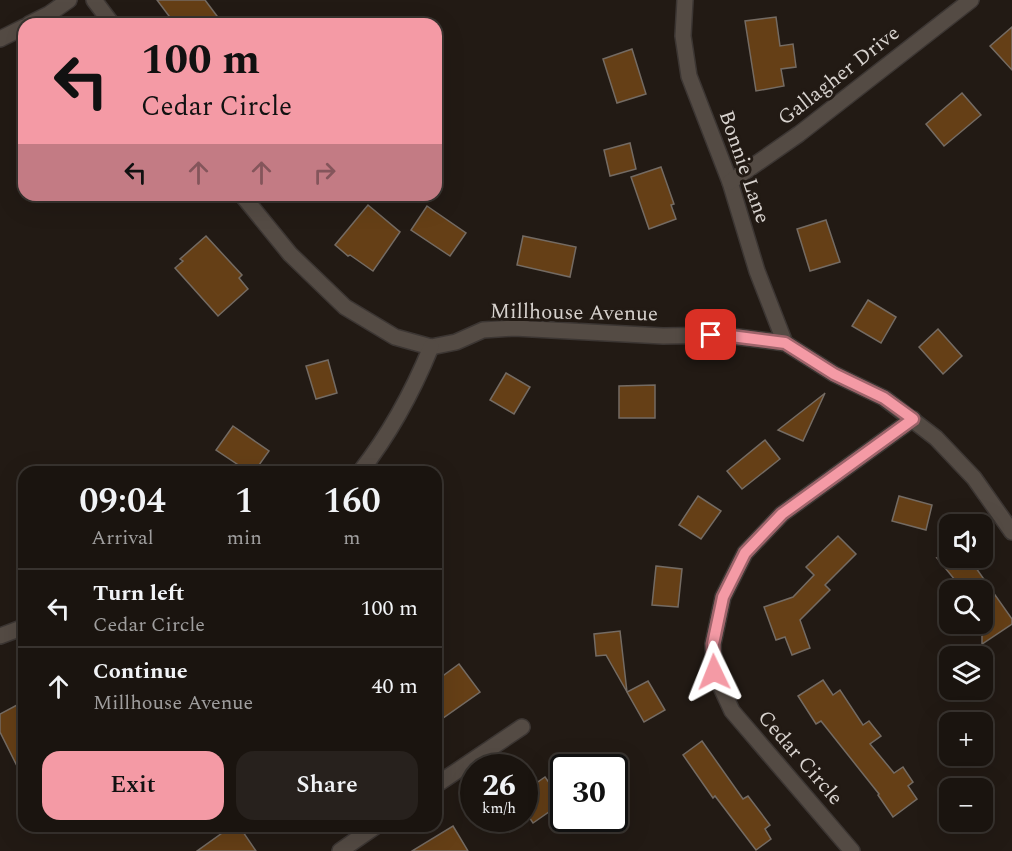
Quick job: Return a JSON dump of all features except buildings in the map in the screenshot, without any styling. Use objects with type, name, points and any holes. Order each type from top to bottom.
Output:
[{"type":"street","points":[[41,18],[69,0]]},
{"type":"street","points":[[94,0],[108,18]]},
{"type":"street","name":"Bonnie Lane","points":[[685,0],[683,36],[689,76],[730,182],[757,271],[785,343]]},
{"type":"street","name":"Gallagher Drive","points":[[730,182],[799,134],[970,0]]},
{"type":"street","points":[[0,39],[18,30]]},
{"type":"street","name":"Millhouse Avenue","points":[[247,201],[290,254],[345,307],[395,337],[431,347],[456,342],[483,330],[514,328],[663,336],[723,335],[785,343]]},
{"type":"street","points":[[785,343],[834,374],[884,398],[936,438],[974,478],[1012,532]]},
{"type":"street","points":[[365,466],[375,454],[413,386],[431,347]]},
{"type":"street","name":"Cedar Circle","points":[[852,851],[732,711],[714,672],[713,644],[723,597],[745,553],[782,514],[913,419]]},
{"type":"street","points":[[0,636],[18,629]]},
{"type":"street","points":[[442,781],[522,727]]},
{"type":"street","points":[[340,851],[367,832]]},
{"type":"route","points":[[711,335],[785,343],[834,374],[884,398],[913,419],[782,514],[745,553],[723,597],[713,644],[714,672]]}]
